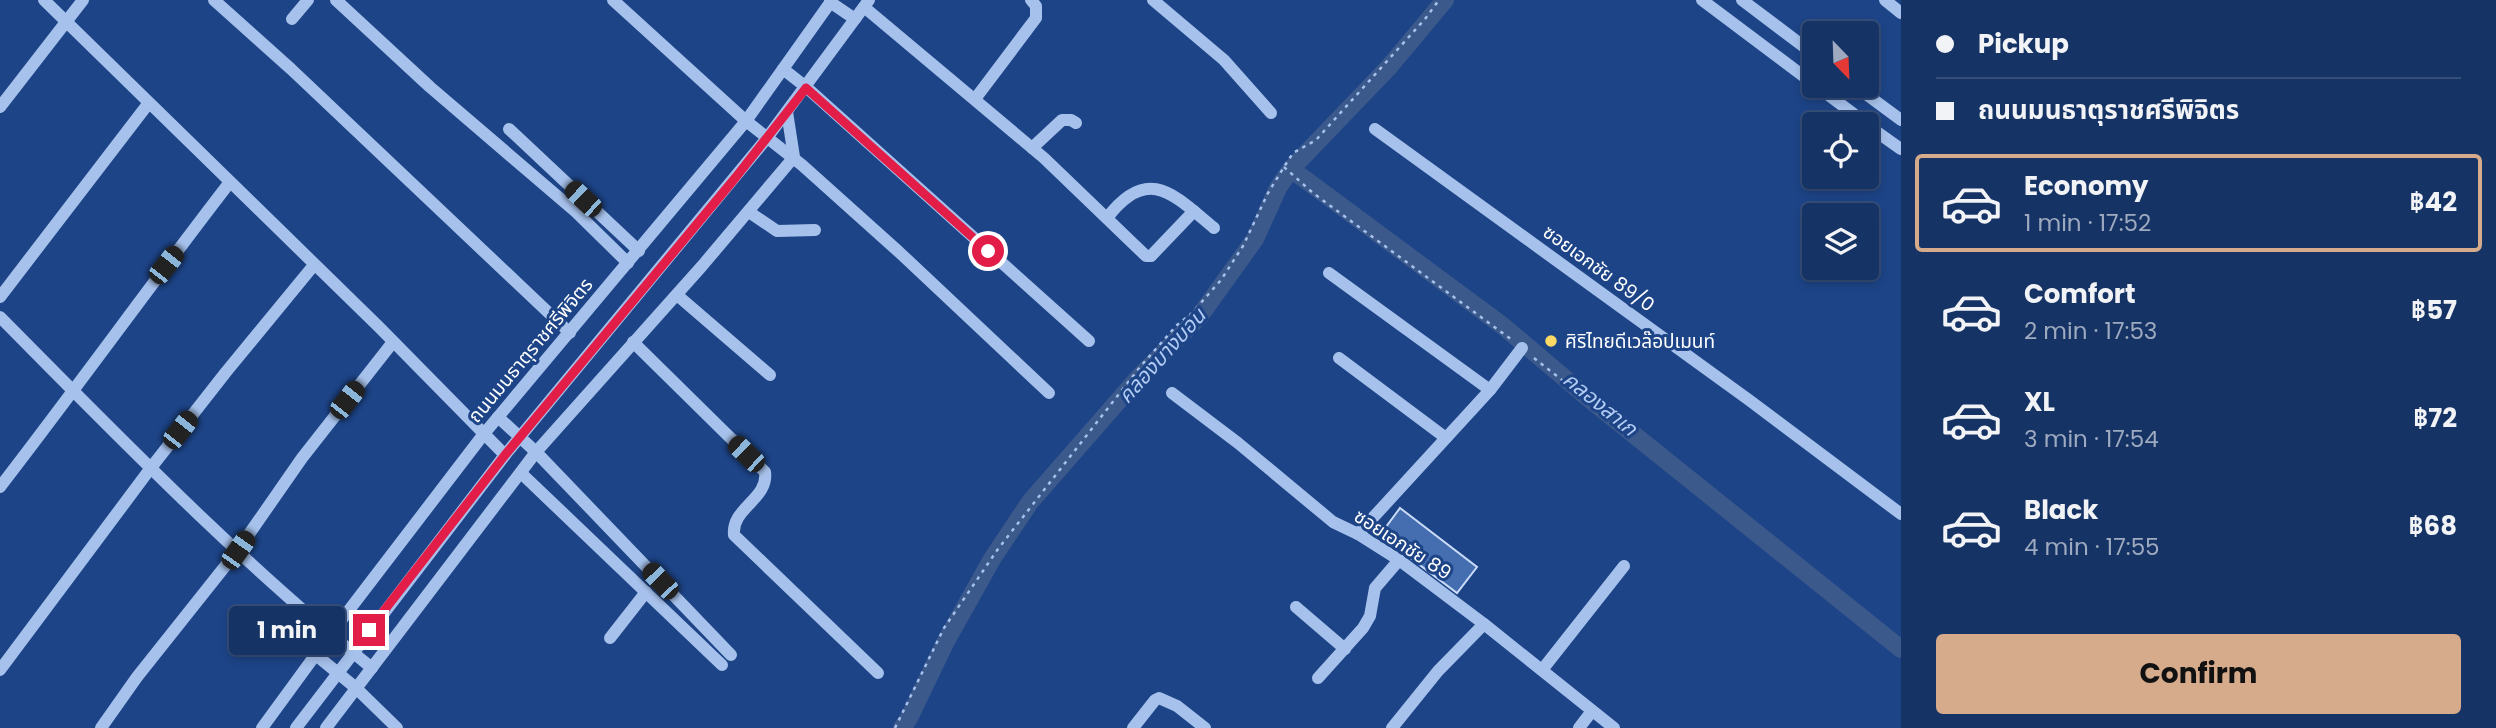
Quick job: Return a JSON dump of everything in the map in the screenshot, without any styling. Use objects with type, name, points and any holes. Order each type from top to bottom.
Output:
[{"type":"street","points":[[44,0],[505,455]]},
{"type":"street","points":[[0,107],[83,0]]},
{"type":"street","points":[[214,0],[292,69],[570,333]]},
{"type":"street","points":[[292,19],[308,0]]},
{"type":"street","points":[[336,0],[430,87],[576,212],[628,263]]},
{"type":"street","points":[[613,0],[746,121],[794,157],[1049,393]]},
{"type":"street","points":[[975,99],[1036,18],[1036,6],[1031,0]]},
{"type":"street","points":[[1153,0],[1224,60],[1271,113]]},
{"type":"street","points":[[1702,0],[1850,112]]},
{"type":"street","points":[[1742,0],[1802,45]]},
{"type":"street","points":[[1885,0],[1901,13]]},
{"type":"street","points":[[831,1],[855,19]]},
{"type":"street","name":"ถนนมนธาตุราชศรีพิจิตร","points":[[262,728],[483,435],[746,121],[831,1]]},
{"type":"street","points":[[296,728],[505,455],[767,138],[867,3],[1032,148],[1148,257],[1194,212]]},
{"type":"street","points":[[783,69],[1089,341]]},
{"type":"street","points":[[1871,98],[1901,120]]},
{"type":"street","points":[[0,297],[148,104]]},
{"type":"street","points":[[326,728],[536,452],[677,295],[794,157],[787,112]]},
{"type":"street","points":[[1032,148],[1062,120],[1076,123]]},
{"type":"street","points":[[509,129],[639,251]]},
{"type":"street","name":"ซอยเอกชัย 89/0","points":[[1375,129],[1749,400],[1901,514]]},
{"type":"street","points":[[1879,133],[1901,149]]},
{"type":"street","points":[[0,487],[230,182]]},
{"type":"street","points":[[1107,218],[1121,200],[1142,191],[1160,188],[1171,193],[1214,228]]},
{"type":"street","points":[[749,212],[777,231],[815,230]]},
{"type":"street","points":[[0,670],[150,470],[314,265]]},
{"type":"street","points":[[1329,272],[1490,390]]},
{"type":"street","points":[[677,295],[770,375]]},
{"type":"street","points":[[0,317],[150,470],[330,635],[372,668]]},
{"type":"street","points":[[101,728],[137,677],[238,550],[302,458],[393,342]]},
{"type":"street","points":[[633,342],[765,472],[762,491],[735,522],[734,535],[878,673]]},
{"type":"street","points":[[1357,534],[1490,390],[1522,348]]},
{"type":"street","points":[[1339,358],[1446,438]]},
{"type":"street","name":"ซอยเอกชัย 89","points":[[1172,393],[1238,443],[1333,522],[1399,560],[1614,728]]},
{"type":"street","points":[[498,417],[536,452],[727,660],[646,592],[521,472]]},
{"type":"street","points":[[1318,678],[1370,616],[1375,588],[1399,560]]},
{"type":"street","points":[[1542,670],[1624,566]]},
{"type":"street","points":[[610,638],[646,592]]},
{"type":"street","points":[[1296,607],[1345,649]]},
{"type":"street","points":[[1392,728],[1438,671],[1484,624]]},
{"type":"street","points":[[316,655],[356,688],[397,728]]},
{"type":"street","points":[[1133,728],[1159,698],[1177,706],[1205,728]]},
{"type":"street","points":[[1579,728],[1592,711]]},
{"type":"path","points":[[895,728],[944,628],[975,583],[1097,421],[1177,325],[1192,313],[1221,280],[1243,246],[1268,193],[1293,153],[1322,133],[1439,0]]},
{"type":"path","points":[[1284,167],[1313,192],[1479,313],[1590,402]]},
{"type":"building","points":[[1400,508],[1477,567],[1457,593],[1380,535]]},
{"type":"waterway","name":"คลองบางบอน","points":[[902,728],[992,559],[1030,502],[1140,376],[1199,317],[1255,239],[1278,188],[1291,169],[1389,67],[1445,0]]},
{"type":"waterway","name":"คลองสาเก","points":[[1291,169],[1503,326],[1587,397],[1901,649]]},
{"type":"place","name":"ศิริไทยดีเวล๊อปเมนท์","points":[[1551,341]]},
{"type":"route","points":[[369,630],[505,455],[736,177],[806,88],[988,251]]}]
